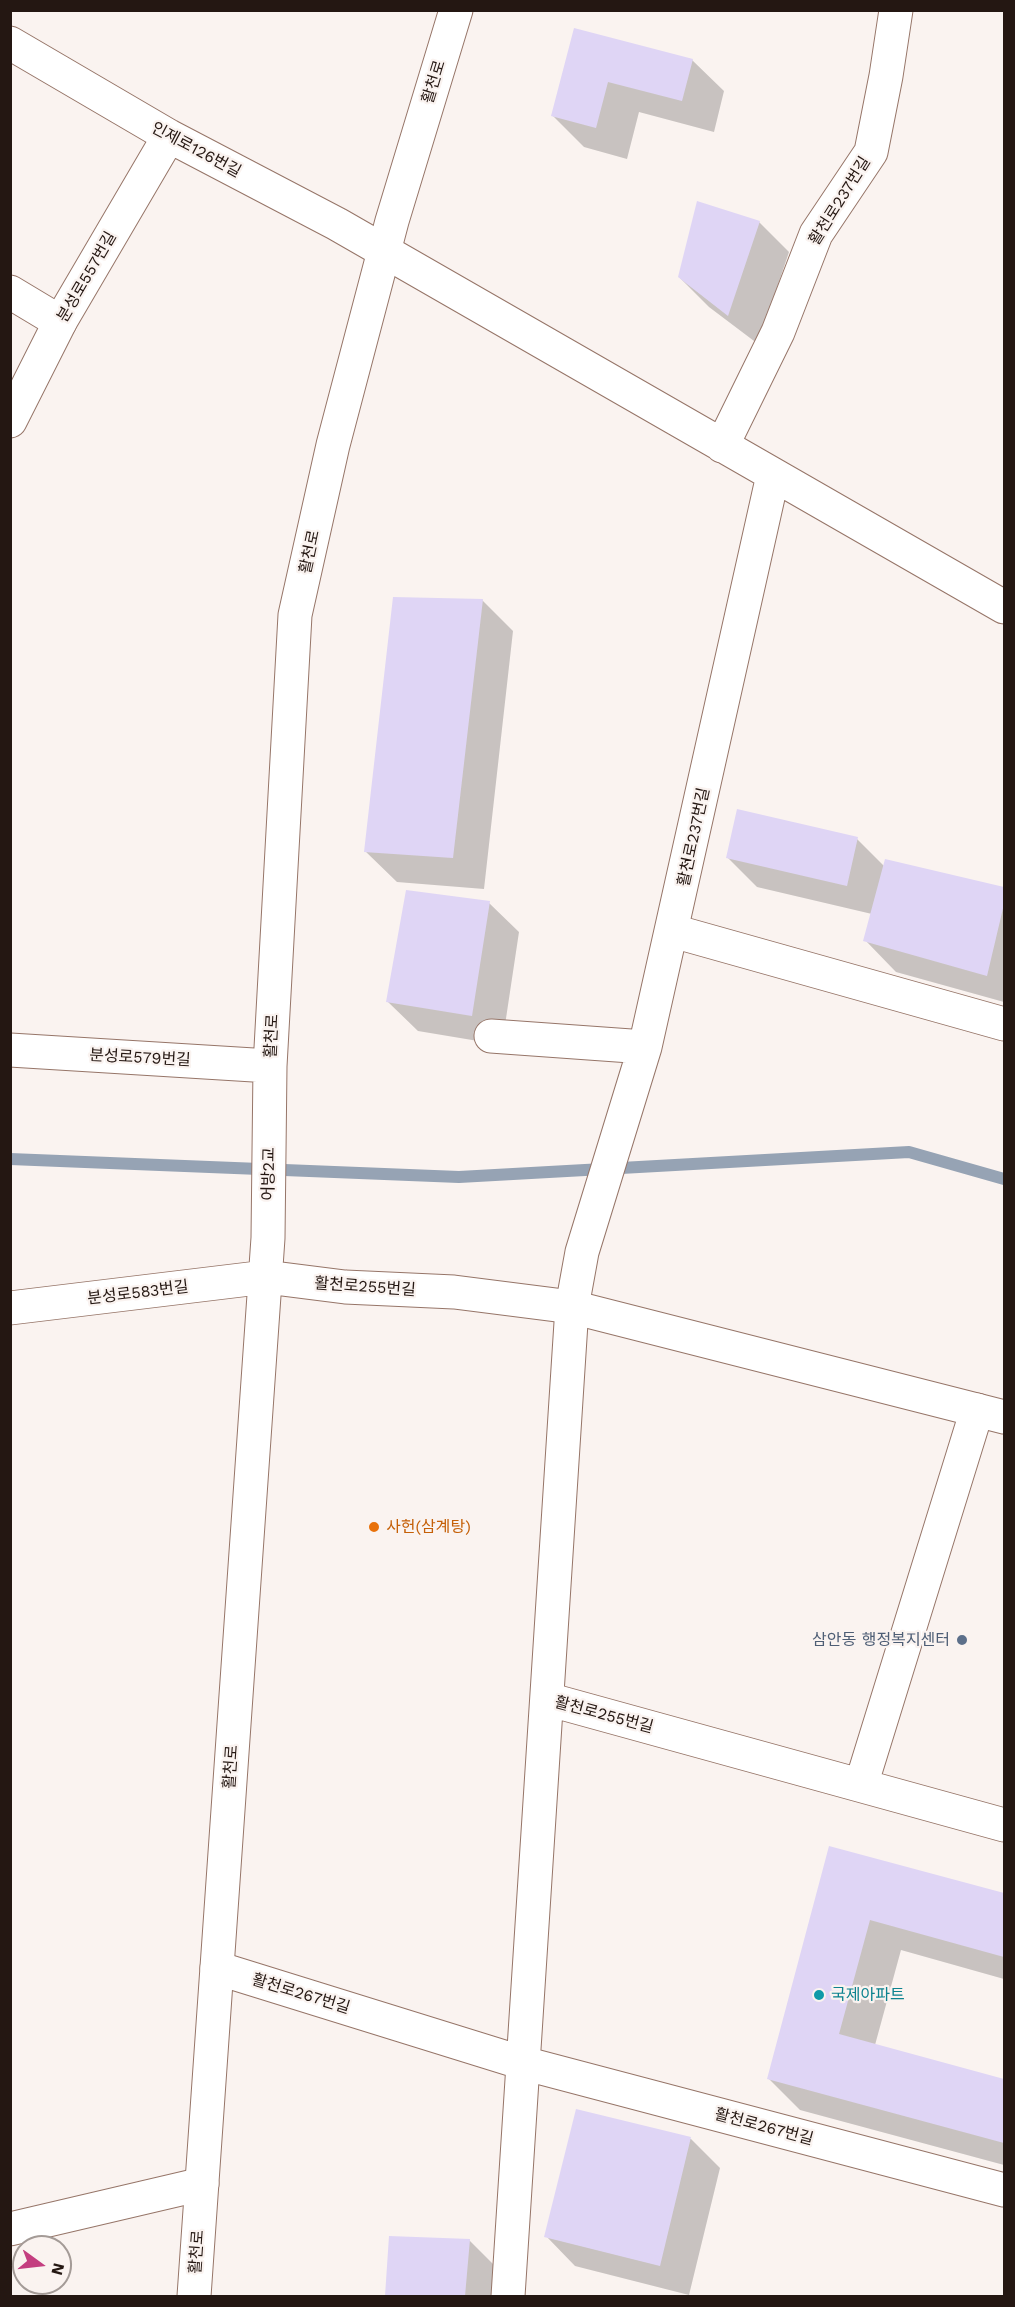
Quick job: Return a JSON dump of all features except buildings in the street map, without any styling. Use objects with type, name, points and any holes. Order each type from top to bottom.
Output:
[{"type":"street","name":"활천로","points":[[270,1110],[270,1066],[296,615],[333,445],[385,253],[456,10]]},
{"type":"street","name":"활천로237번길","points":[[722,446],[778,332],[816,234],[871,152],[896,10]]},
{"type":"street","name":"인제로126번길","points":[[10,43],[169,136],[337,224],[385,253]]},
{"type":"street","name":"분성로557번길","points":[[10,421],[60,322],[169,136]]},
{"type":"street","points":[[385,253],[1005,607]]},
{"type":"street","points":[[10,292],[60,322]]},
{"type":"street","name":"활천로237번길","points":[[572,1307],[582,1252],[645,1047],[673,931],[773,475]]},
{"type":"street","points":[[673,931],[1005,1024]]},
{"type":"street","points":[[491,1036],[645,1047]]},
{"type":"street","name":"분성로579번길","points":[[10,1050],[270,1066]]},
{"type":"street","name":"어방2교","points":[[268,1238],[270,1110]]},
{"type":"street","name":"활천로","points":[[194,2296],[268,1238]]},
{"type":"street","name":"활천로255번길","points":[[266,1277],[345,1287],[454,1292],[572,1307],[991,1413]]},
{"type":"street","name":"분성로583번길","points":[[10,1308],[266,1277]]},
{"type":"street","name":"활천로255번길","points":[[572,1307],[546,1699],[1005,1825]]},
{"type":"street","points":[[861,1785],[991,1413]]},
{"type":"street","points":[[508,2296],[546,1699]]},
{"type":"street","name":"활천로267번길","points":[[217,1968],[523,2063],[1005,2190]]},
{"type":"street","points":[[10,2229],[202,2184]]},
{"type":"waterway","points":[[10,1159],[459,1177],[909,1152],[1004,1179]]},
{"type":"place","name":"사헌(삼계탕)","points":[[374,1527]]},
{"type":"place","name":"삼안동 행정복지센터","points":[[962,1640]]},
{"type":"place","name":"국제아파트","points":[[819,1995]]}]
